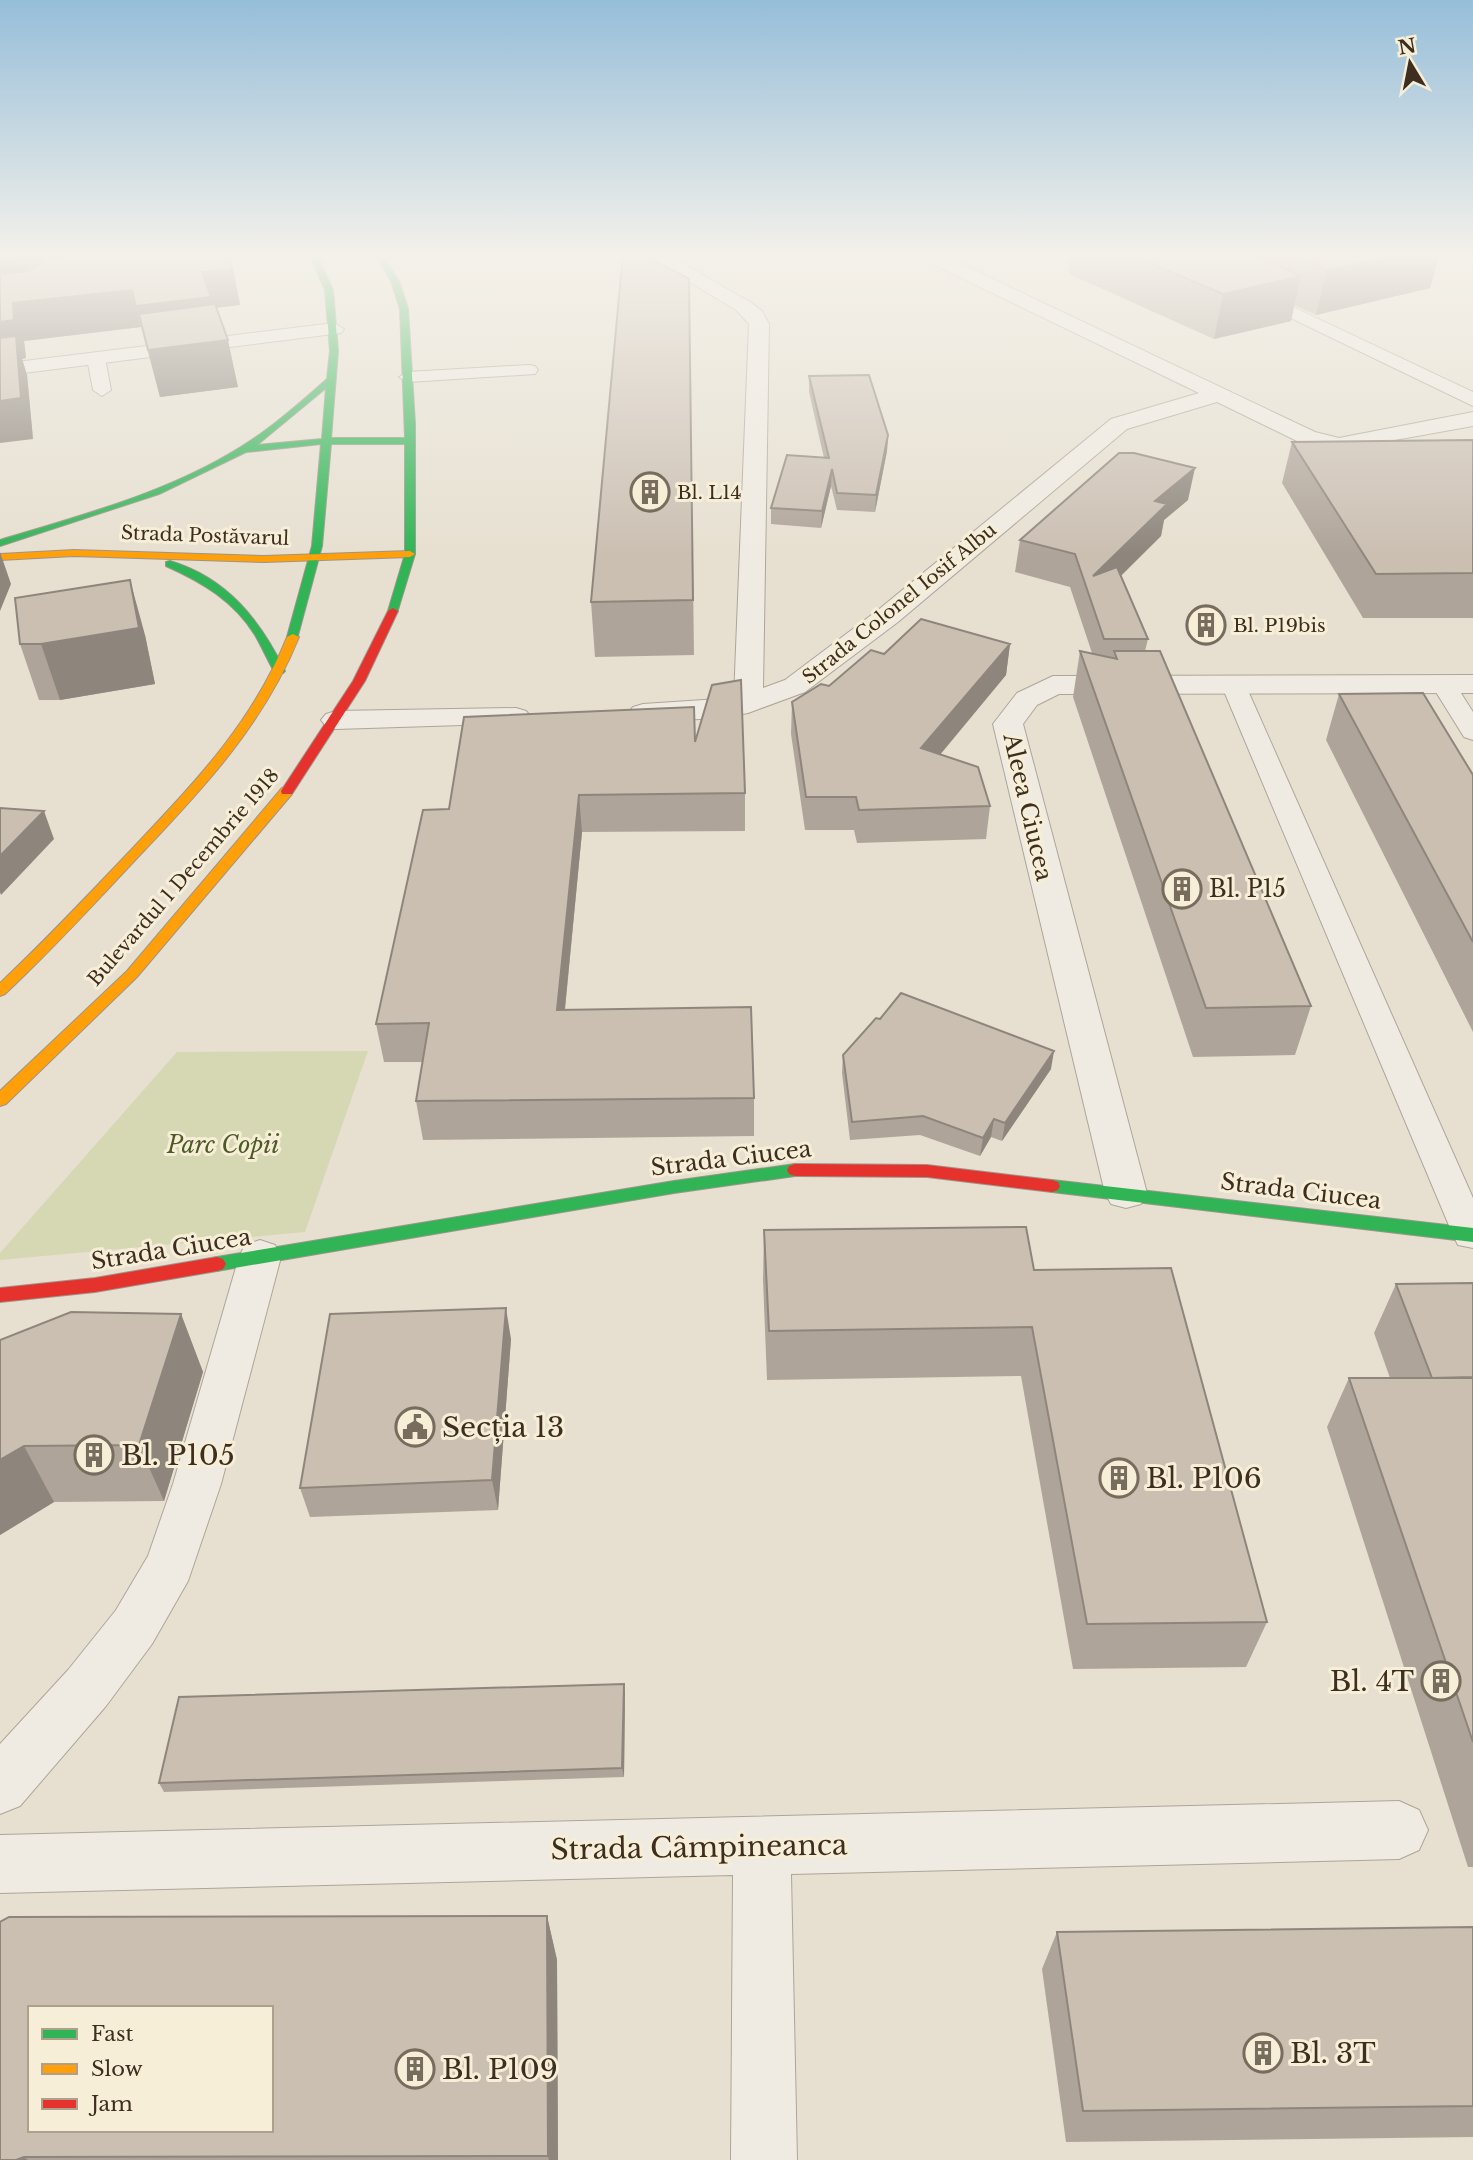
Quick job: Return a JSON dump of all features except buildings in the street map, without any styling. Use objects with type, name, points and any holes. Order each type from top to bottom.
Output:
[{"type":"main road","points":[[0,991],[47,949],[191,794],[251,717],[279,671],[303,605],[314,558],[328,441],[333,354]]},
{"type":"main road","name":"Bulevardul 1 Decembrie 1918","points":[[0,1100],[132,974],[278,804],[336,720],[384,634],[404,580],[410,554],[410,441],[406,354]]},
{"type":"main road","name":"Strada Postăvarul","points":[[0,542],[117,504],[186,477],[244,449],[332,379]]},
{"type":"main road","points":[[244,449],[328,441],[410,441]]},
{"type":"main road","points":[[117,504],[119,541],[218,584],[251,618],[279,671]]},
{"type":"main road","name":"Strada Postăvarul","points":[[0,557],[119,541],[314,558],[410,554]]},
{"type":"main road","name":"Strada Ciucea","points":[[0,1295],[95,1285],[674,1187],[810,1168],[927,1171],[1472,1235]]},
{"type":"street","points":[[0,370],[130,354]]},
{"type":"street","points":[[748,704],[758,354]]},
{"type":"street","points":[[1132,354],[1307,437],[1331,445],[1399,460],[1473,459]]},
{"type":"street","points":[[1376,354],[1473,400]]},
{"type":"street","name":"Strada Colonel Iosif Albu","points":[[621,713],[701,711],[748,704],[795,686],[878,624],[1119,424],[1217,395]]},
{"type":"street","points":[[1331,445],[1473,419]]},
{"type":"street","name":"Aleea Ciucea","points":[[1126,1193],[1008,724],[1027,699],[1053,685],[1473,684]]},
{"type":"street","points":[[336,720],[540,716]]},
{"type":"street","points":[[0,1786],[87,1688],[134,1627],[170,1565],[197,1484],[260,1257]]},
{"type":"street","name":"Strada Câmpineanca","points":[[0,1864],[1399,1830]]},
{"type":"street","points":[[762,1845],[764,2160]]},
{"type":"lane","points":[[96,358],[102,390]]},
{"type":"lane","points":[[408,377],[529,370]]},
{"type":"lane","points":[[1233,684],[1472,1235]]},
{"type":"lane","points":[[1443,684],[1473,732]]},
{"type":"green space","name":"Parc Copii","points":[[368,1051],[305,1232],[0,1260],[0,1253],[177,1052]]},
{"type":"traffic: fast","points":[[293,637],[317,546],[334,354]]},
{"type":"traffic: fast","points":[[393,611],[410,554],[410,424],[406,354]]},
{"type":"traffic: fast","points":[[0,543],[125,503],[215,465],[267,433],[332,379]]},
{"type":"traffic: fast","points":[[244,449],[328,441],[410,441]]},
{"type":"traffic: fast","points":[[170,564],[208,582],[237,605],[259,633],[279,671]]},
{"type":"traffic: fast","points":[[217,1264],[674,1187],[795,1170]]},
{"type":"traffic: fast","points":[[1052,1186],[1473,1235]]},
{"type":"traffic: slow","points":[[0,557],[74,553],[264,559],[410,554]]},
{"type":"traffic: slow","points":[[0,991],[85,907],[203,780],[265,698],[293,637]]},
{"type":"traffic: slow","points":[[0,1100],[132,974],[287,791]]},
{"type":"traffic: jam","points":[[287,791],[359,681],[393,611]]},
{"type":"traffic: jam","points":[[795,1170],[927,1171],[1052,1186]]},
{"type":"traffic: jam","points":[[0,1295],[95,1285],[217,1264]]},
{"type":"place","name":"Bl. L14","points":[[650,492]]},
{"type":"place","name":"Bl. P19bis","points":[[1206,625]]},
{"type":"place","name":"Bl. P15","points":[[1182,889]]},
{"type":"place","name":"Secția 13","points":[[415,1427]]},
{"type":"place","name":"Bl. P105","points":[[94,1455]]},
{"type":"place","name":"Bl. P106","points":[[1119,1478]]},
{"type":"place","name":"Bl. 4T","points":[[1441,1681]]},
{"type":"place","name":"Bl. 3T","points":[[1263,2053]]},
{"type":"place","name":"Bl. P109","points":[[415,2069]]}]
